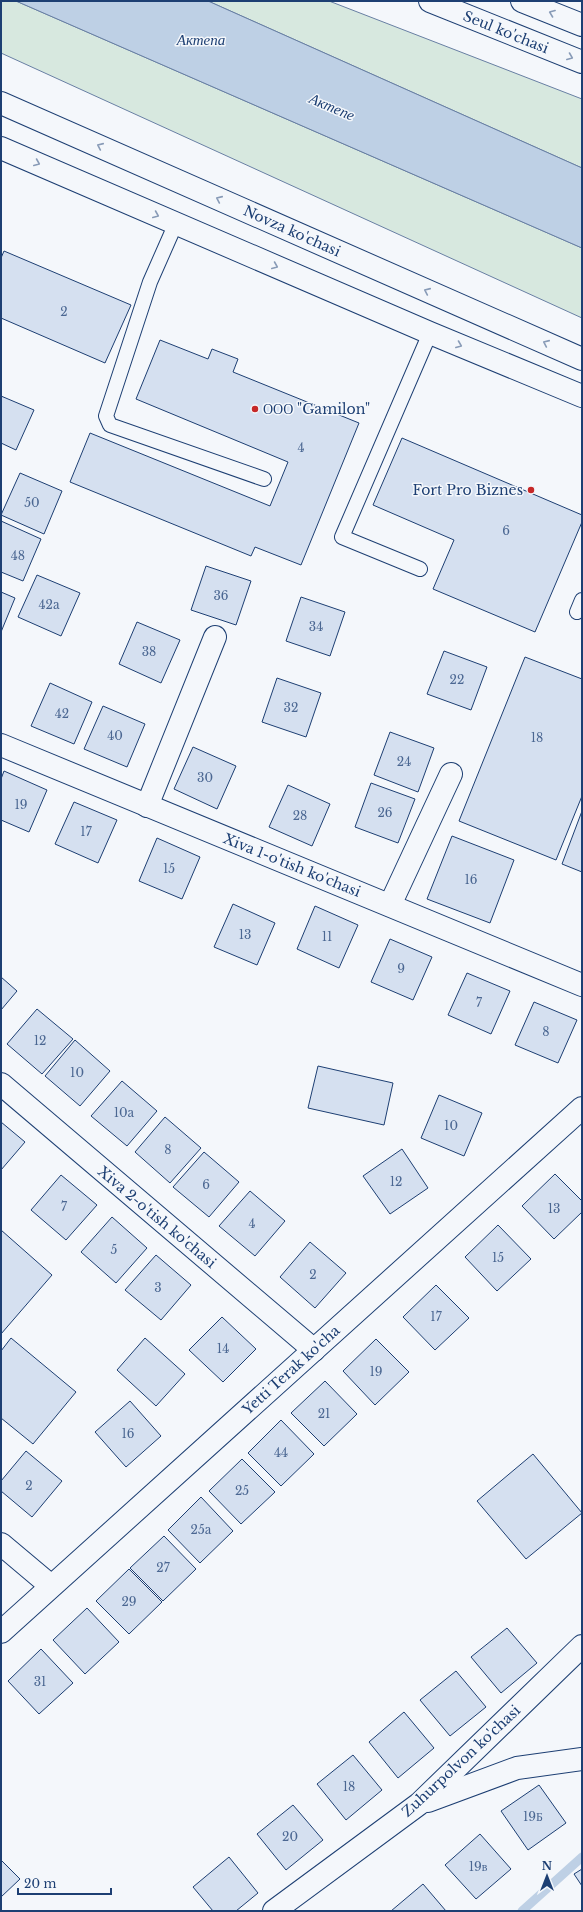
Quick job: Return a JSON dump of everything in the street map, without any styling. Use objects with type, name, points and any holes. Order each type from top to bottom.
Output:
[{"type":"street","name":"Seul ko'chasi","points":[[430,1],[582,62]]},
{"type":"street","points":[[522,1],[582,25]]},
{"type":"street","name":"Novza ko'chasi","points":[[1,103],[582,359]]},
{"type":"street","points":[[1,148],[430,334],[582,396]]},
{"type":"street","points":[[147,806],[216,637]]},
{"type":"street","name":"Xiva 1-o'tish ko'chasi","points":[[1,745],[582,985]]},
{"type":"street","points":[[390,905],[451,774]]},
{"type":"street","name":"Xiva 2-o'tish ko'chasi","points":[[1,1084],[314,1350]]},
{"type":"street","name":"Yetti Terak ko'cha","points":[[1,1632],[582,1108]]},
{"type":"street","points":[[1,1544],[51,1586]]},
{"type":"street","name":"Zuhurpolvon ko'chasi","points":[[274,1911],[419,1804],[582,1646]]},
{"type":"street","points":[[419,1804],[517,1768],[582,1759]]},
{"type":"lane","points":[[176,224],[150,282],[106,416],[110,425],[264,479]]},
{"type":"lane","points":[[420,569],[342,538],[430,334]]},
{"type":"shaded area","points":[[1,1],[16,1],[582,248],[582,318],[1,53]]},
{"type":"shaded area","points":[[208,1],[329,1],[582,99],[582,168]]},
{"type":"water","name":"Актепа","points":[[16,1],[208,1],[582,168],[582,248]]},
{"type":"building","points":[[4,251],[131,305],[105,363],[1,318],[1,258]]},
{"type":"building","points":[[160,340],[208,359],[212,349],[238,359],[233,372],[359,423],[301,565],[255,547],[251,556],[70,482],[90,433],[270,506],[288,462],[136,399]]},
{"type":"building","points":[[1,396],[34,410],[16,450],[1,443]]},
{"type":"building","points":[[402,438],[582,515],[582,522],[535,632],[433,589],[454,540],[373,505]]},
{"type":"building","points":[[20,473],[62,491],[44,534],[1,515]]},
{"type":"building","points":[[1,521],[41,539],[23,581],[1,572]]},
{"type":"building","points":[[206,566],[251,581],[236,625],[191,610]]},
{"type":"building","points":[[37,575],[80,593],[61,636],[18,617]]},
{"type":"building","points":[[1,592],[15,598],[1,632]]},
{"type":"building","points":[[301,597],[345,612],[330,656],[286,641]]},
{"type":"building","points":[[137,622],[180,640],[161,683],[119,664]]},
{"type":"building","points":[[444,651],[487,667],[471,710],[427,694]]},
{"type":"building","points":[[525,657],[582,679],[582,796],[556,860],[459,821]]},
{"type":"building","points":[[277,678],[321,693],[306,737],[262,722]]},
{"type":"building","points":[[50,683],[92,702],[74,744],[31,726]]},
{"type":"building","points":[[103,706],[145,724],[127,767],[84,749]]},
{"type":"building","points":[[390,732],[434,748],[418,792],[374,775]]},
{"type":"building","points":[[193,747],[236,766],[217,809],[174,789]]},
{"type":"building","points":[[4,771],[47,790],[29,832],[1,820],[1,779]]},
{"type":"building","points":[[371,783],[415,799],[398,843],[355,827]]},
{"type":"building","points":[[288,785],[330,804],[312,846],[269,827]]},
{"type":"building","points":[[74,802],[117,820],[98,863],[55,844]]},
{"type":"building","points":[[582,811],[582,872],[562,864]]},
{"type":"building","points":[[452,836],[514,860],[490,923],[427,899]]},
{"type":"building","points":[[157,838],[200,857],[182,899],[139,881]]},
{"type":"building","points":[[233,904],[275,923],[257,965],[214,947]]},
{"type":"building","points":[[315,906],[358,925],[339,968],[297,949]]},
{"type":"building","points":[[390,939],[432,957],[413,1000],[371,982]]},
{"type":"building","points":[[467,973],[510,991],[491,1034],[448,1015]]},
{"type":"building","points":[[1,977],[17,991],[1,1010]]},
{"type":"building","points":[[534,1002],[577,1020],[558,1063],[515,1045]]},
{"type":"building","points":[[37,1009],[73,1039],[42,1074],[7,1044]]},
{"type":"building","points":[[75,1040],[110,1071],[80,1106],[45,1076]]},
{"type":"building","points":[[318,1066],[393,1083],[384,1125],[308,1108]]},
{"type":"building","points":[[122,1081],[157,1111],[127,1146],[91,1116]]},
{"type":"building","points":[[439,1095],[482,1113],[464,1156],[421,1138]]},
{"type":"building","points":[[165,1117],[201,1148],[170,1183],[135,1152]]},
{"type":"building","points":[[1,1122],[25,1142],[1,1170]]},
{"type":"building","points":[[402,1149],[428,1188],[390,1214],[363,1176]]},
{"type":"building","points":[[204,1152],[239,1182],[209,1217],[173,1187]]},
{"type":"building","points":[[555,1174],[582,1201],[582,1212],[554,1239],[522,1206]]},
{"type":"building","points":[[61,1175],[97,1205],[66,1240],[31,1210]]},
{"type":"building","points":[[250,1191],[285,1221],[255,1256],[219,1226]]},
{"type":"building","points":[[112,1217],[147,1248],[116,1283],[81,1252]]},
{"type":"building","points":[[498,1225],[531,1259],[497,1291],[465,1257]]},
{"type":"building","points":[[1,1230],[52,1275],[1,1334]]},
{"type":"building","points":[[310,1242],[346,1273],[315,1308],[280,1277]]},
{"type":"building","points":[[156,1255],[191,1285],[161,1320],[125,1290]]},
{"type":"building","points":[[436,1285],[469,1318],[435,1350],[403,1317]]},
{"type":"building","points":[[222,1317],[256,1349],[223,1382],[189,1350]]},
{"type":"building","points":[[11,1338],[76,1392],[33,1444],[1,1418],[1,1351]]},
{"type":"building","points":[[145,1338],[185,1374],[156,1406],[117,1370]]},
{"type":"building","points":[[376,1339],[409,1372],[375,1405],[343,1371]]},
{"type":"building","points":[[325,1381],[357,1414],[324,1446],[291,1413]]},
{"type":"building","points":[[130,1401],[161,1436],[126,1467],[95,1432]]},
{"type":"building","points":[[281,1420],[314,1454],[281,1486],[248,1453]]},
{"type":"building","points":[[26,1451],[62,1481],[32,1517],[1,1491],[1,1481]]},
{"type":"building","points":[[533,1454],[582,1513],[526,1559],[477,1501]]},
{"type":"building","points":[[242,1459],[275,1492],[241,1524],[209,1491]]},
{"type":"building","points":[[201,1497],[233,1531],[200,1563],[168,1530]]},
{"type":"building","points":[[164,1536],[196,1569],[163,1601],[130,1568]]},
{"type":"building","points":[[129,1569],[162,1602],[129,1634],[96,1601]]},
{"type":"building","points":[[87,1608],[119,1642],[85,1674],[53,1640]]},
{"type":"building","points":[[507,1628],[537,1663],[501,1693],[471,1657]]},
{"type":"building","points":[[41,1649],[73,1683],[39,1714],[8,1681]]},
{"type":"building","points":[[456,1671],[486,1707],[450,1736],[420,1700]]},
{"type":"building","points":[[404,1712],[434,1748],[398,1778],[369,1742]]},
{"type":"building","points":[[353,1755],[382,1790],[346,1820],[317,1784]]},
{"type":"building","points":[[539,1785],[566,1823],[528,1850],[501,1811]]},
{"type":"building","points":[[293,1805],[323,1840],[286,1870],[257,1834]]},
{"type":"building","points":[[480,1834],[511,1869],[476,1899],[445,1865]]},
{"type":"building","points":[[229,1857],[258,1893],[236,1911],[213,1911],[193,1887]]},
{"type":"building","points":[[1,1860],[20,1879],[1,1897]]},
{"type":"building","points":[[582,1869],[582,1886],[574,1874]]},
{"type":"building","points":[[423,1884],[446,1911],[391,1911]]},
{"type":"waterway","points":[[522,1911],[582,1857]]},
{"type":"place","name":"ООО \"Gamilon\"","points":[[255,409]]},
{"type":"place","name":"Fort Pro Biznes","points":[[531,490]]},
{"type":"water label","name":"Актепе","points":[[332,107]]}]
